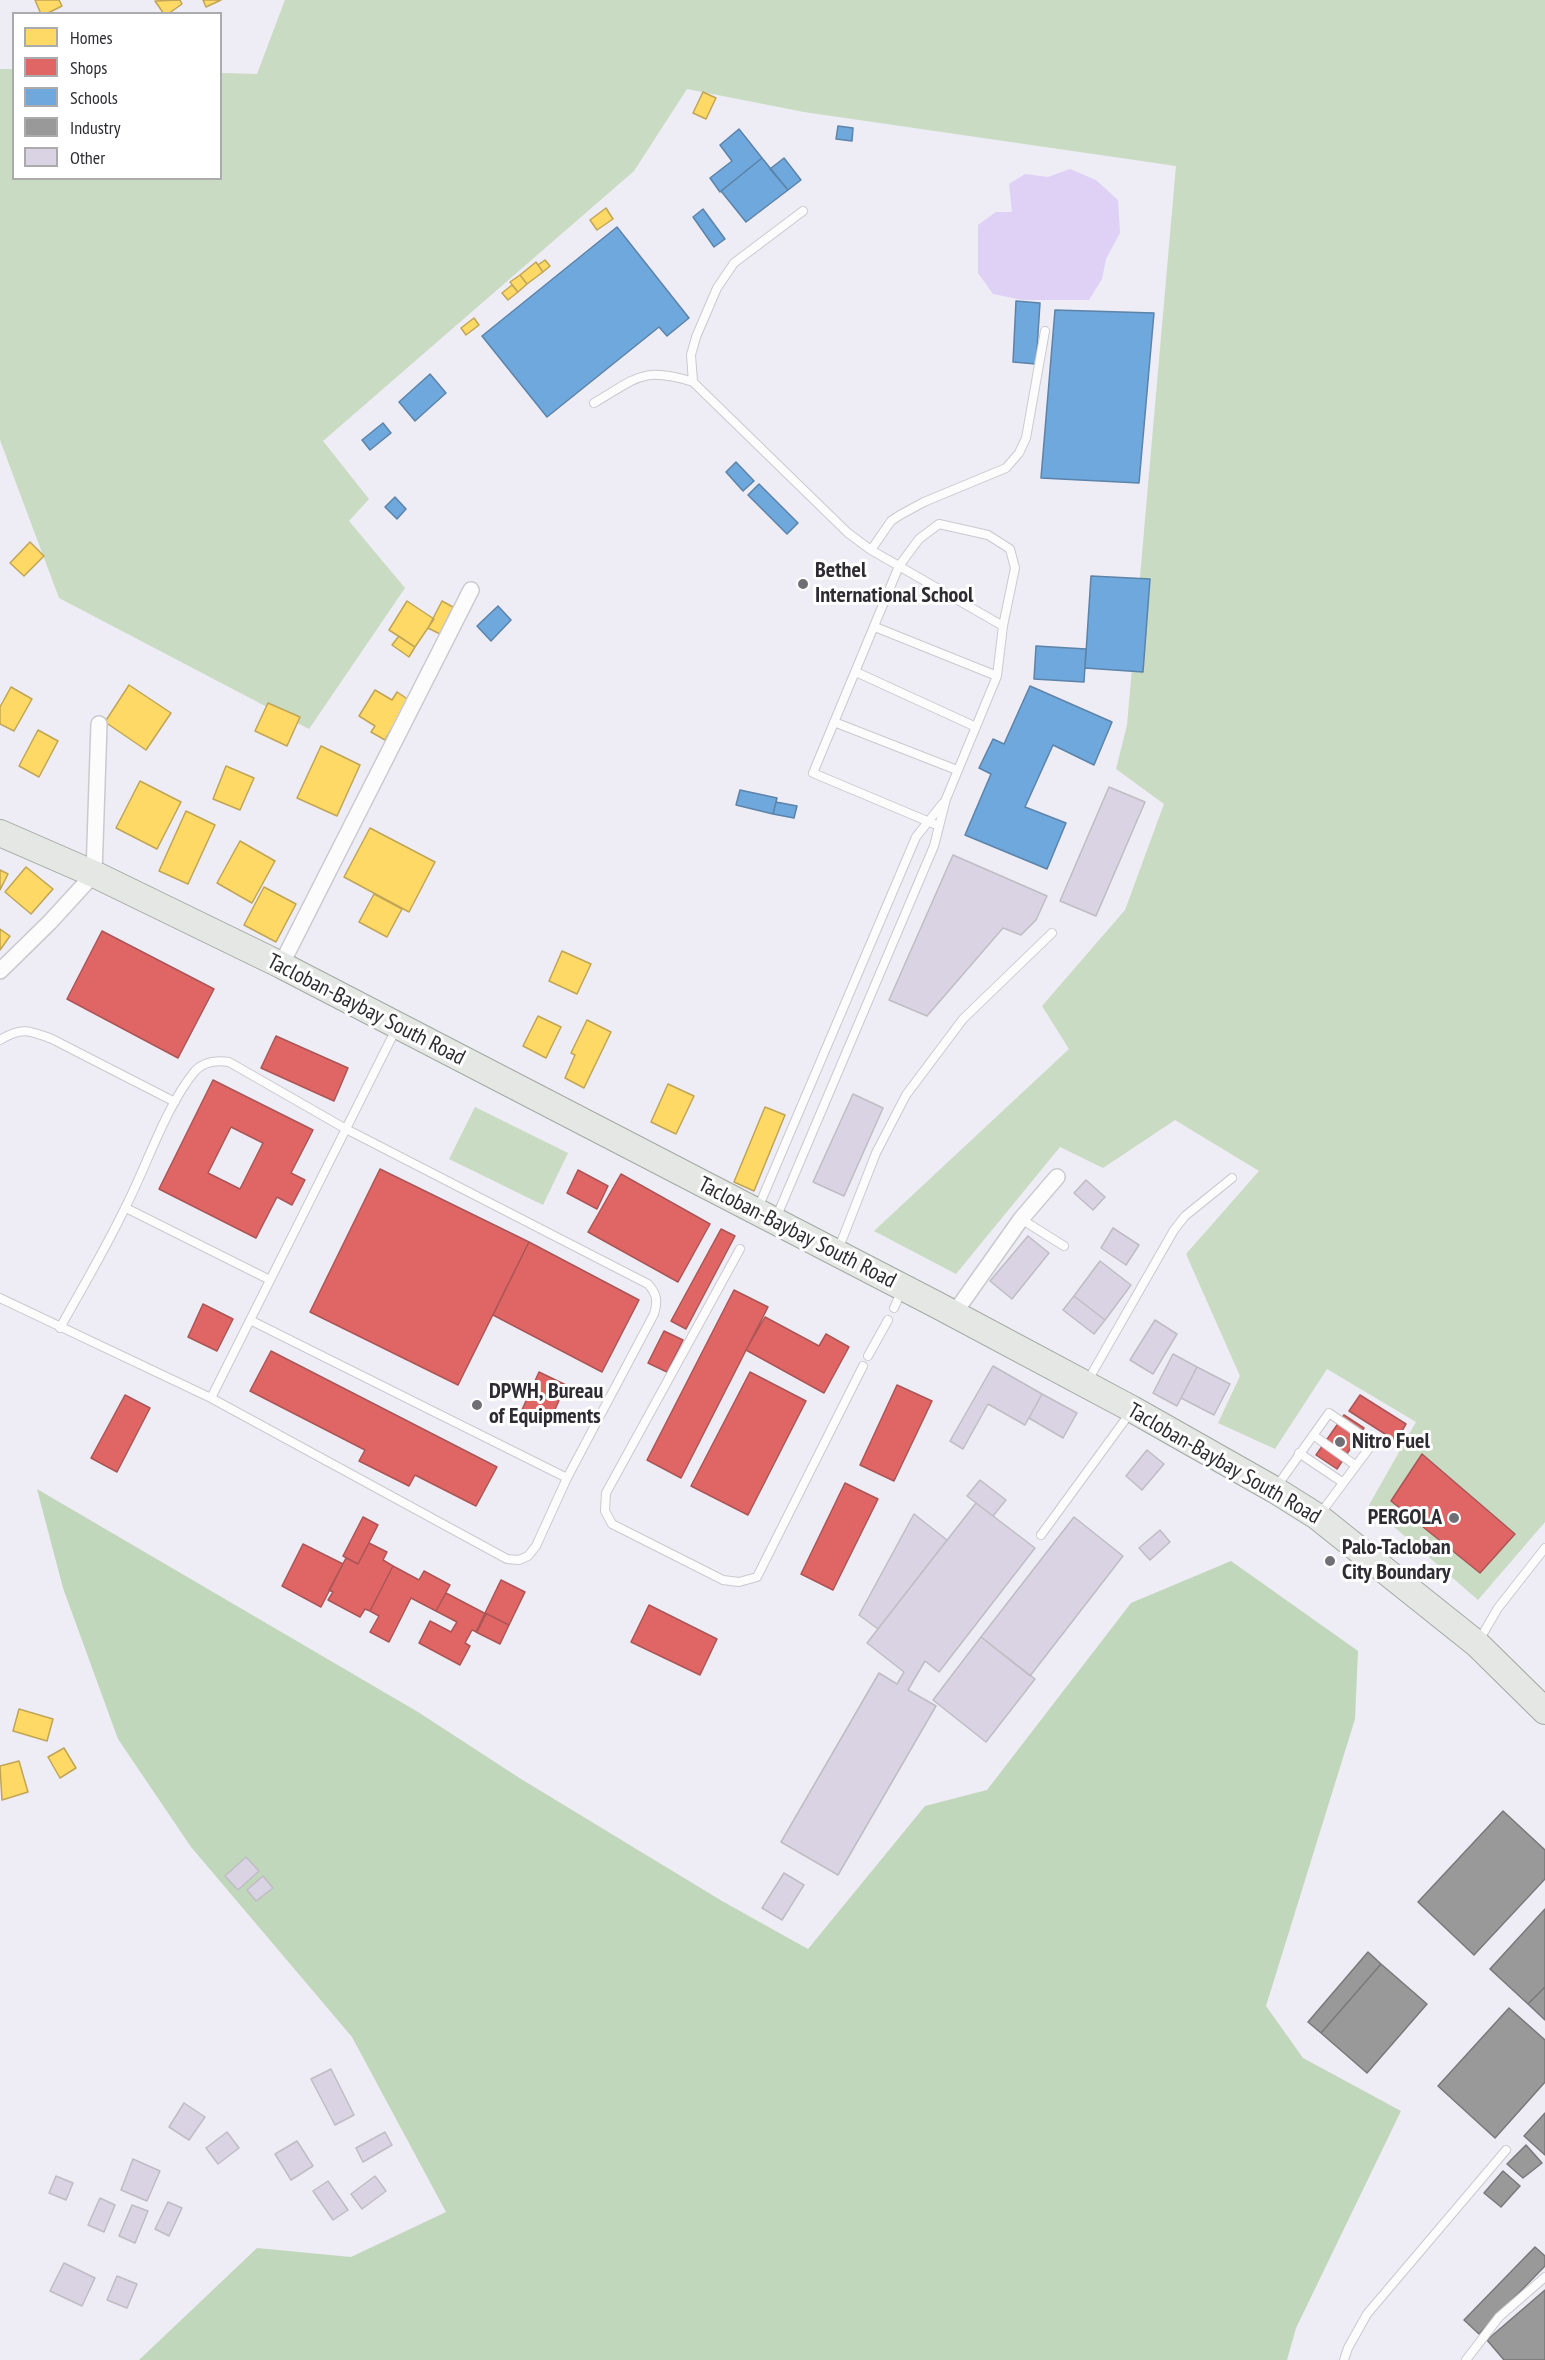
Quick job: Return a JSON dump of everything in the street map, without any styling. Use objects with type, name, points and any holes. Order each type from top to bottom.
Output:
[{"type":"main road","name":"Tacloban-Baybay South Road","points":[[0,833],[94,874],[281,965],[837,1254],[898,1298],[953,1315],[1132,1409],[1275,1490],[1318,1517],[1477,1644],[1545,1711]]},
{"type":"street","points":[[281,965],[471,590]]},
{"type":"street","points":[[0,971],[50,922],[94,874],[99,724]]},
{"type":"street","points":[[953,1315],[1021,1219],[1057,1177]]},
{"type":"lane","points":[[693,382],[691,355],[696,337],[717,288],[734,264],[803,211]]},
{"type":"lane","points":[[871,550],[891,521],[900,515],[924,502],[1006,468],[1019,453],[1026,438],[1045,331]]},
{"type":"lane","points":[[594,403],[644,375],[667,374],[693,382],[848,533],[871,550],[1004,626]]},
{"type":"lane","points":[[765,1217],[934,846],[946,799],[997,676],[1015,568],[1010,549],[988,535],[939,524],[919,539],[899,566],[813,773],[939,826]]},
{"type":"lane","points":[[875,627],[997,676]]},
{"type":"lane","points":[[856,672],[976,727]]},
{"type":"lane","points":[[834,722],[957,770]]},
{"type":"lane","points":[[765,1217],[916,837],[946,799]]},
{"type":"lane","points":[[837,1254],[876,1153],[906,1095],[963,1019],[1052,933]]},
{"type":"lane","points":[[211,1398],[397,1027]]},
{"type":"lane","points":[[0,1040],[15,1030],[33,1032],[52,1039],[175,1102]]},
{"type":"lane","points":[[0,1298],[60,1328],[211,1398],[507,1559],[519,1560],[528,1556],[532,1551],[567,1478],[654,1314],[657,1303],[656,1292],[648,1284],[346,1129],[229,1062],[209,1062],[196,1069],[175,1102],[126,1208],[60,1328]]},
{"type":"lane","points":[[1085,1386],[1174,1230],[1185,1216],[1232,1178]]},
{"type":"lane","points":[[126,1208],[270,1280]]},
{"type":"lane","points":[[1021,1219],[1064,1246]]},
{"type":"lane","points":[[740,1249],[606,1493],[605,1511],[612,1524],[723,1580],[739,1582],[757,1577],[863,1366]]},
{"type":"lane","points":[[250,1320],[567,1478]]},
{"type":"lane","points":[[868,1356],[888,1320]]},
{"type":"lane","points":[[1041,1535],[1132,1409]]},
{"type":"lane","points":[[1275,1490],[1329,1413],[1372,1443],[1318,1517]]},
{"type":"lane","points":[[1313,1435],[1355,1465]]},
{"type":"lane","points":[[1299,1453],[1342,1482]]},
{"type":"lane","points":[[1477,1644],[1498,1608],[1545,1548]]},
{"type":"lane","points":[[1344,2360],[1367,2314],[1506,2150]]},
{"type":"lane","points":[[1466,2360],[1500,2317],[1545,2277]]},
{"type":"green space","points":[[285,0],[1545,0],[1545,1522],[1478,1600],[1369,1505],[1416,1422],[1327,1369],[1275,1449],[1218,1423],[1240,1376],[1186,1254],[1259,1171],[1175,1120],[1103,1168],[1060,1147],[956,1274],[874,1231],[1069,1049],[1042,1006],[1125,910],[1164,804],[1116,769],[1127,725],[1176,166],[804,112],[687,89],[634,171],[323,441],[369,499],[349,521],[405,588],[309,729],[59,598],[0,440],[0,69],[12,69],[12,180],[222,180],[222,73],[257,74]]},
{"type":"green space","points":[[475,1107],[568,1153],[543,1205],[449,1159]]},
{"type":"green space","points":[[37,1489],[418,1712],[521,1779],[722,1901],[808,1949],[925,1806],[987,1790],[1131,1603],[1231,1561],[1358,1651],[1355,1719],[1266,2006],[1303,2058],[1401,2111],[1296,2328],[1287,2360],[139,2360],[257,2248],[351,2257],[446,2212],[352,2037],[191,1847],[118,1739],[63,1588]]},
{"type":"shaded area","points":[[1070,169],[1096,180],[1118,200],[1120,233],[1106,259],[1102,279],[1089,300],[1023,300],[993,294],[978,273],[978,225],[996,212],[1012,212],[1009,184],[1025,174],[1048,177]]},
{"type":"building: Homes","points":[[35,0],[59,0],[62,6],[50,12],[40,12]]},
{"type":"building: Homes","points":[[180,0],[182,4],[171,12],[163,12],[155,1]]},
{"type":"building: Homes","points":[[203,0],[221,0],[206,7]]},
{"type":"building: Homes","points":[[703,92],[716,98],[706,119],[693,113]]},
{"type":"building: Homes","points":[[606,208],[613,219],[597,230],[590,220]]},
{"type":"building: Homes","points":[[545,260],[550,266],[543,272],[538,265]]},
{"type":"building: Homes","points":[[536,262],[543,272],[527,284],[520,275]]},
{"type":"building: Homes","points":[[520,275],[527,284],[518,292],[510,282]]},
{"type":"building: Homes","points":[[512,285],[518,292],[508,300],[502,293]]},
{"type":"building: Homes","points":[[474,318],[479,325],[466,335],[461,328]]},
{"type":"building: Homes","points":[[30,542],[44,556],[24,576],[10,563]]},
{"type":"building: Homes","points":[[407,601],[434,619],[415,647],[389,630]]},
{"type":"building: Homes","points":[[442,601],[453,607],[440,634],[428,628]]},
{"type":"building: Homes","points":[[399,636],[415,647],[409,657],[392,645]]},
{"type":"building: Homes","points":[[129,685],[171,713],[146,750],[105,722]]},
{"type":"building: Homes","points":[[11,687],[32,699],[14,731],[0,724],[0,707]]},
{"type":"building: Homes","points":[[375,690],[392,700],[397,692],[409,700],[385,740],[371,732],[375,726],[359,716]]},
{"type":"building: Homes","points":[[268,703],[300,717],[287,746],[255,731]]},
{"type":"building: Homes","points":[[38,730],[58,741],[39,777],[19,766]]},
{"type":"building: Homes","points":[[321,746],[360,765],[337,816],[297,798]]},
{"type":"building: Homes","points":[[226,766],[254,778],[240,810],[213,799]]},
{"type":"building: Homes","points":[[140,781],[181,802],[157,849],[116,828]]},
{"type":"building: Homes","points":[[186,811],[215,825],[188,884],[159,871]]},
{"type":"building: Homes","points":[[370,828],[435,862],[409,912],[344,877]]},
{"type":"building: Homes","points":[[240,841],[275,861],[252,903],[217,883]]},
{"type":"building: Homes","points":[[26,867],[53,889],[31,914],[5,892]]},
{"type":"building: Homes","points":[[0,870],[8,874],[0,890]]},
{"type":"building: Homes","points":[[264,887],[296,904],[276,942],[244,925]]},
{"type":"building: Homes","points":[[374,894],[402,909],[387,937],[359,922]]},
{"type":"building: Homes","points":[[0,929],[10,936],[0,950]]},
{"type":"building: Homes","points":[[562,951],[591,964],[577,994],[549,981]]},
{"type":"building: Homes","points":[[538,1016],[561,1027],[546,1058],[523,1046]]},
{"type":"building: Homes","points":[[587,1020],[611,1032],[584,1088],[565,1078],[575,1055],[571,1053]]},
{"type":"building: Homes","points":[[668,1084],[694,1096],[676,1134],[651,1122]]},
{"type":"building: Homes","points":[[765,1107],[785,1115],[754,1191],[734,1182]]},
{"type":"building: Homes","points":[[19,1709],[53,1719],[47,1741],[13,1731]]},
{"type":"building: Homes","points":[[64,1748],[76,1768],[60,1778],[48,1757]]},
{"type":"building: Homes","points":[[19,1761],[28,1792],[2,1800],[0,1766]]},
{"type":"building: Shops","points":[[102,931],[214,989],[178,1058],[67,999]]},
{"type":"building: Shops","points":[[276,1036],[348,1068],[334,1101],[261,1068]]},
{"type":"building: Shops","points":[[213,1080],[313,1130],[291,1173],[305,1180],[292,1205],[277,1197],[256,1238],[159,1189]],"holes":[[[231,1127],[263,1143],[240,1189],[208,1173]]]},
{"type":"building: Shops","points":[[380,1169],[529,1242],[458,1385],[310,1312]]},
{"type":"building: Shops","points":[[578,1170],[608,1186],[597,1209],[567,1193]]},
{"type":"building: Shops","points":[[621,1174],[710,1224],[678,1282],[588,1232]]},
{"type":"building: Shops","points":[[721,1229],[735,1236],[686,1329],[671,1321]]},
{"type":"building: Shops","points":[[529,1242],[639,1300],[602,1372],[493,1315]]},
{"type":"building: Shops","points":[[734,1290],[768,1307],[681,1478],[647,1460]]},
{"type":"building: Shops","points":[[203,1304],[233,1319],[217,1351],[188,1337]]},
{"type":"building: Shops","points":[[765,1317],[819,1346],[826,1334],[849,1347],[824,1393],[746,1350]]},
{"type":"building: Shops","points":[[664,1331],[683,1340],[667,1372],[648,1363]]},
{"type":"building: Shops","points":[[271,1351],[497,1467],[476,1506],[415,1475],[409,1486],[359,1461],[365,1450],[250,1391]]},
{"type":"building: Shops","points":[[539,1372],[566,1385],[548,1425],[521,1412]]},
{"type":"building: Shops","points":[[750,1372],[806,1401],[748,1515],[691,1486]]},
{"type":"building: Shops","points":[[897,1385],[932,1401],[894,1481],[860,1465]]},
{"type":"building: Shops","points":[[125,1395],[150,1408],[117,1472],[91,1458]]},
{"type":"building: Shops","points":[[1360,1395],[1406,1424],[1396,1441],[1349,1411]]},
{"type":"building: Shops","name":"Nitro Fuel","points":[[1344,1415],[1364,1428],[1337,1469],[1316,1455]]},
{"type":"building: Shops","name":"PERGOLA","points":[[1422,1454],[1515,1534],[1480,1573],[1391,1501]]},
{"type":"building: Shops","points":[[845,1483],[878,1499],[833,1590],[801,1574]]},
{"type":"building: Shops","points":[[363,1517],[378,1525],[358,1564],[343,1556]]},
{"type":"building: Shops","points":[[369,1543],[387,1552],[383,1560],[393,1566],[370,1611],[365,1609],[360,1617],[328,1600],[333,1592],[329,1590],[346,1558],[358,1564]]},
{"type":"building: Shops","points":[[303,1544],[343,1564],[321,1607],[282,1586]]},
{"type":"building: Shops","points":[[393,1566],[419,1580],[424,1571],[450,1585],[436,1611],[411,1598],[389,1642],[370,1632],[379,1616],[370,1611]]},
{"type":"building: Shops","points":[[501,1580],[525,1592],[509,1625],[485,1613]]},
{"type":"building: Shops","points":[[446,1593],[486,1614],[477,1632],[472,1630],[465,1643],[470,1646],[460,1665],[419,1643],[430,1621],[451,1632],[457,1622],[436,1611]]},
{"type":"building: Shops","points":[[649,1605],[717,1639],[700,1675],[631,1642]]},
{"type":"building: Shops","points":[[485,1613],[509,1625],[500,1644],[476,1632]]},
{"type":"building: Schools","points":[[838,126],[853,128],[852,141],[836,139]]},
{"type":"building: Schools","points":[[739,129],[762,158],[720,192],[710,178],[732,161],[720,145]]},
{"type":"building: Schools","points":[[762,158],[788,190],[746,222],[721,191]]},
{"type":"building: Schools","points":[[784,158],[801,180],[788,190],[770,169]]},
{"type":"building: Schools","points":[[703,209],[725,239],[714,247],[693,217]]},
{"type":"building: Schools","points":[[617,227],[689,318],[667,336],[659,327],[547,417],[482,336]]},
{"type":"building: Schools","points":[[1016,301],[1040,303],[1036,364],[1013,362]]},
{"type":"building: Schools","points":[[1055,310],[1154,313],[1139,483],[1041,478]]},
{"type":"building: Schools","points":[[430,374],[446,393],[415,421],[399,402]]},
{"type":"building: Schools","points":[[383,423],[391,433],[370,450],[362,440]]},
{"type":"building: Schools","points":[[736,462],[754,481],[743,491],[726,472]]},
{"type":"building: Schools","points":[[759,484],[798,523],[787,534],[748,495]]},
{"type":"building: Schools","points":[[395,497],[406,509],[397,519],[385,507]]},
{"type":"building: Schools","points":[[1091,576],[1150,579],[1143,672],[1085,668]]},
{"type":"building: Schools","points":[[498,606],[511,620],[491,641],[477,626]]},
{"type":"building: Schools","points":[[1036,646],[1086,649],[1084,682],[1034,679]]},
{"type":"building: Schools","points":[[1030,686],[1112,722],[1094,765],[1053,745],[1025,807],[1066,823],[1047,869],[965,835],[991,774],[979,768],[993,739],[1004,744]]},
{"type":"building: Schools","points":[[740,790],[777,798],[773,814],[736,805]]},
{"type":"building: Schools","points":[[776,802],[797,806],[794,818],[773,814]]},
{"type":"building: Industry","points":[[1503,1811],[1545,1850],[1545,1879],[1474,1955],[1418,1902]]},
{"type":"building: Industry","points":[[1545,1909],[1545,1987],[1528,2004],[1490,1969]]},
{"type":"building: Industry","points":[[1368,1952],[1381,1964],[1321,2033],[1308,2022]]},
{"type":"building: Industry","points":[[1381,1964],[1427,2004],[1367,2073],[1321,2033]]},
{"type":"building: Industry","points":[[1545,1987],[1545,2020],[1528,2004]]},
{"type":"building: Industry","points":[[1509,2008],[1545,2040],[1545,2082],[1495,2138],[1438,2086]]},
{"type":"building: Industry","points":[[1545,2113],[1545,2155],[1524,2136]]},
{"type":"building: Industry","points":[[1526,2145],[1542,2163],[1523,2178],[1507,2164]]},
{"type":"building: Industry","points":[[1503,2171],[1520,2186],[1501,2207],[1484,2193]]},
{"type":"building: Industry","points":[[1535,2247],[1545,2256],[1545,2266],[1479,2334],[1464,2320]]},
{"type":"building: Industry","points":[[1545,2290],[1545,2360],[1504,2360],[1487,2340]]},
{"type":"building: Other","points":[[1109,787],[1145,802],[1096,916],[1060,901]]},
{"type":"building: Other","points":[[953,855],[1047,896],[1036,920],[1021,935],[1003,928],[927,1016],[889,1000]]},
{"type":"building: Other","points":[[853,1094],[883,1108],[844,1196],[813,1182]]},
{"type":"building: Other","points":[[1086,1180],[1105,1197],[1093,1210],[1074,1193]]},
{"type":"building: Other","points":[[1113,1228],[1139,1245],[1126,1265],[1101,1248]]},
{"type":"building: Other","points":[[1028,1236],[1049,1253],[1012,1299],[990,1281]]},
{"type":"building: Other","points":[[1100,1261],[1131,1285],[1105,1320],[1074,1296]]},
{"type":"building: Other","points":[[1074,1296],[1105,1320],[1094,1334],[1063,1310]]},
{"type":"building: Other","points":[[1155,1320],[1177,1334],[1153,1374],[1130,1360]]},
{"type":"building: Other","points":[[1173,1354],[1197,1367],[1177,1406],[1153,1393]]},
{"type":"building: Other","points":[[993,1366],[1042,1394],[1025,1425],[988,1404],[963,1449],[950,1441]]},
{"type":"building: Other","points":[[1197,1367],[1230,1384],[1214,1415],[1181,1398]]},
{"type":"building: Other","points":[[1042,1394],[1077,1413],[1063,1438],[1029,1418]]},
{"type":"building: Other","points":[[1147,1450],[1164,1464],[1142,1490],[1126,1476]]},
{"type":"building: Other","points":[[980,1480],[1006,1500],[993,1516],[967,1496]]},
{"type":"building: Other","points":[[976,1503],[1035,1548],[939,1672],[925,1661],[908,1690],[936,1706],[838,1875],[781,1842],[879,1673],[897,1684],[904,1672],[867,1643]]},
{"type":"building: Other","points":[[914,1514],[947,1540],[878,1629],[859,1615]]},
{"type":"building: Other","points":[[1074,1517],[1123,1556],[1030,1676],[981,1637]]},
{"type":"building: Other","points":[[1160,1530],[1170,1542],[1150,1560],[1139,1548]]},
{"type":"building: Other","points":[[981,1637],[1035,1679],[986,1742],[933,1700]]},
{"type":"building: Other","points":[[246,1857],[259,1871],[238,1890],[225,1876]]},
{"type":"building: Other","points":[[784,1873],[804,1885],[782,1920],[762,1908]]},
{"type":"building: Other","points":[[263,1876],[273,1888],[256,1901],[247,1890]]},
{"type":"building: Other","points":[[331,2069],[354,2115],[335,2125],[311,2079]]},
{"type":"building: Other","points":[[184,2103],[205,2117],[189,2140],[169,2127]]},
{"type":"building: Other","points":[[227,2132],[239,2148],[218,2164],[206,2148]]},
{"type":"building: Other","points":[[385,2132],[392,2145],[363,2162],[356,2148]]},
{"type":"building: Other","points":[[297,2141],[313,2166],[291,2180],[275,2154]]},
{"type":"building: Other","points":[[133,2159],[160,2171],[147,2201],[121,2190]]},
{"type":"building: Other","points":[[56,2176],[73,2183],[66,2200],[49,2193]]},
{"type":"building: Other","points":[[375,2176],[386,2191],[362,2209],[351,2194]]},
{"type":"building: Other","points":[[328,2181],[348,2210],[333,2220],[313,2191]]},
{"type":"building: Other","points":[[100,2198],[115,2205],[104,2232],[88,2225]]},
{"type":"building: Other","points":[[168,2202],[182,2208],[169,2236],[155,2229]]},
{"type":"building: Other","points":[[132,2205],[148,2211],[135,2243],[119,2236]]},
{"type":"building: Other","points":[[64,2263],[95,2278],[82,2306],[50,2291]]},
{"type":"building: Other","points":[[117,2276],[137,2284],[127,2308],[107,2300]]},
{"type":"place","name":"Bethel International School","points":[[803,584]]},
{"type":"place","name":"DPWH, Bureau of Equipments","points":[[477,1405]]},
{"type":"place","name":"Nitro Fuel","points":[[1340,1442]]},
{"type":"place","name":"PERGOLA","points":[[1454,1518]]},
{"type":"place","name":"Palo-Tacloban City Boundary","points":[[1330,1561]]}]
